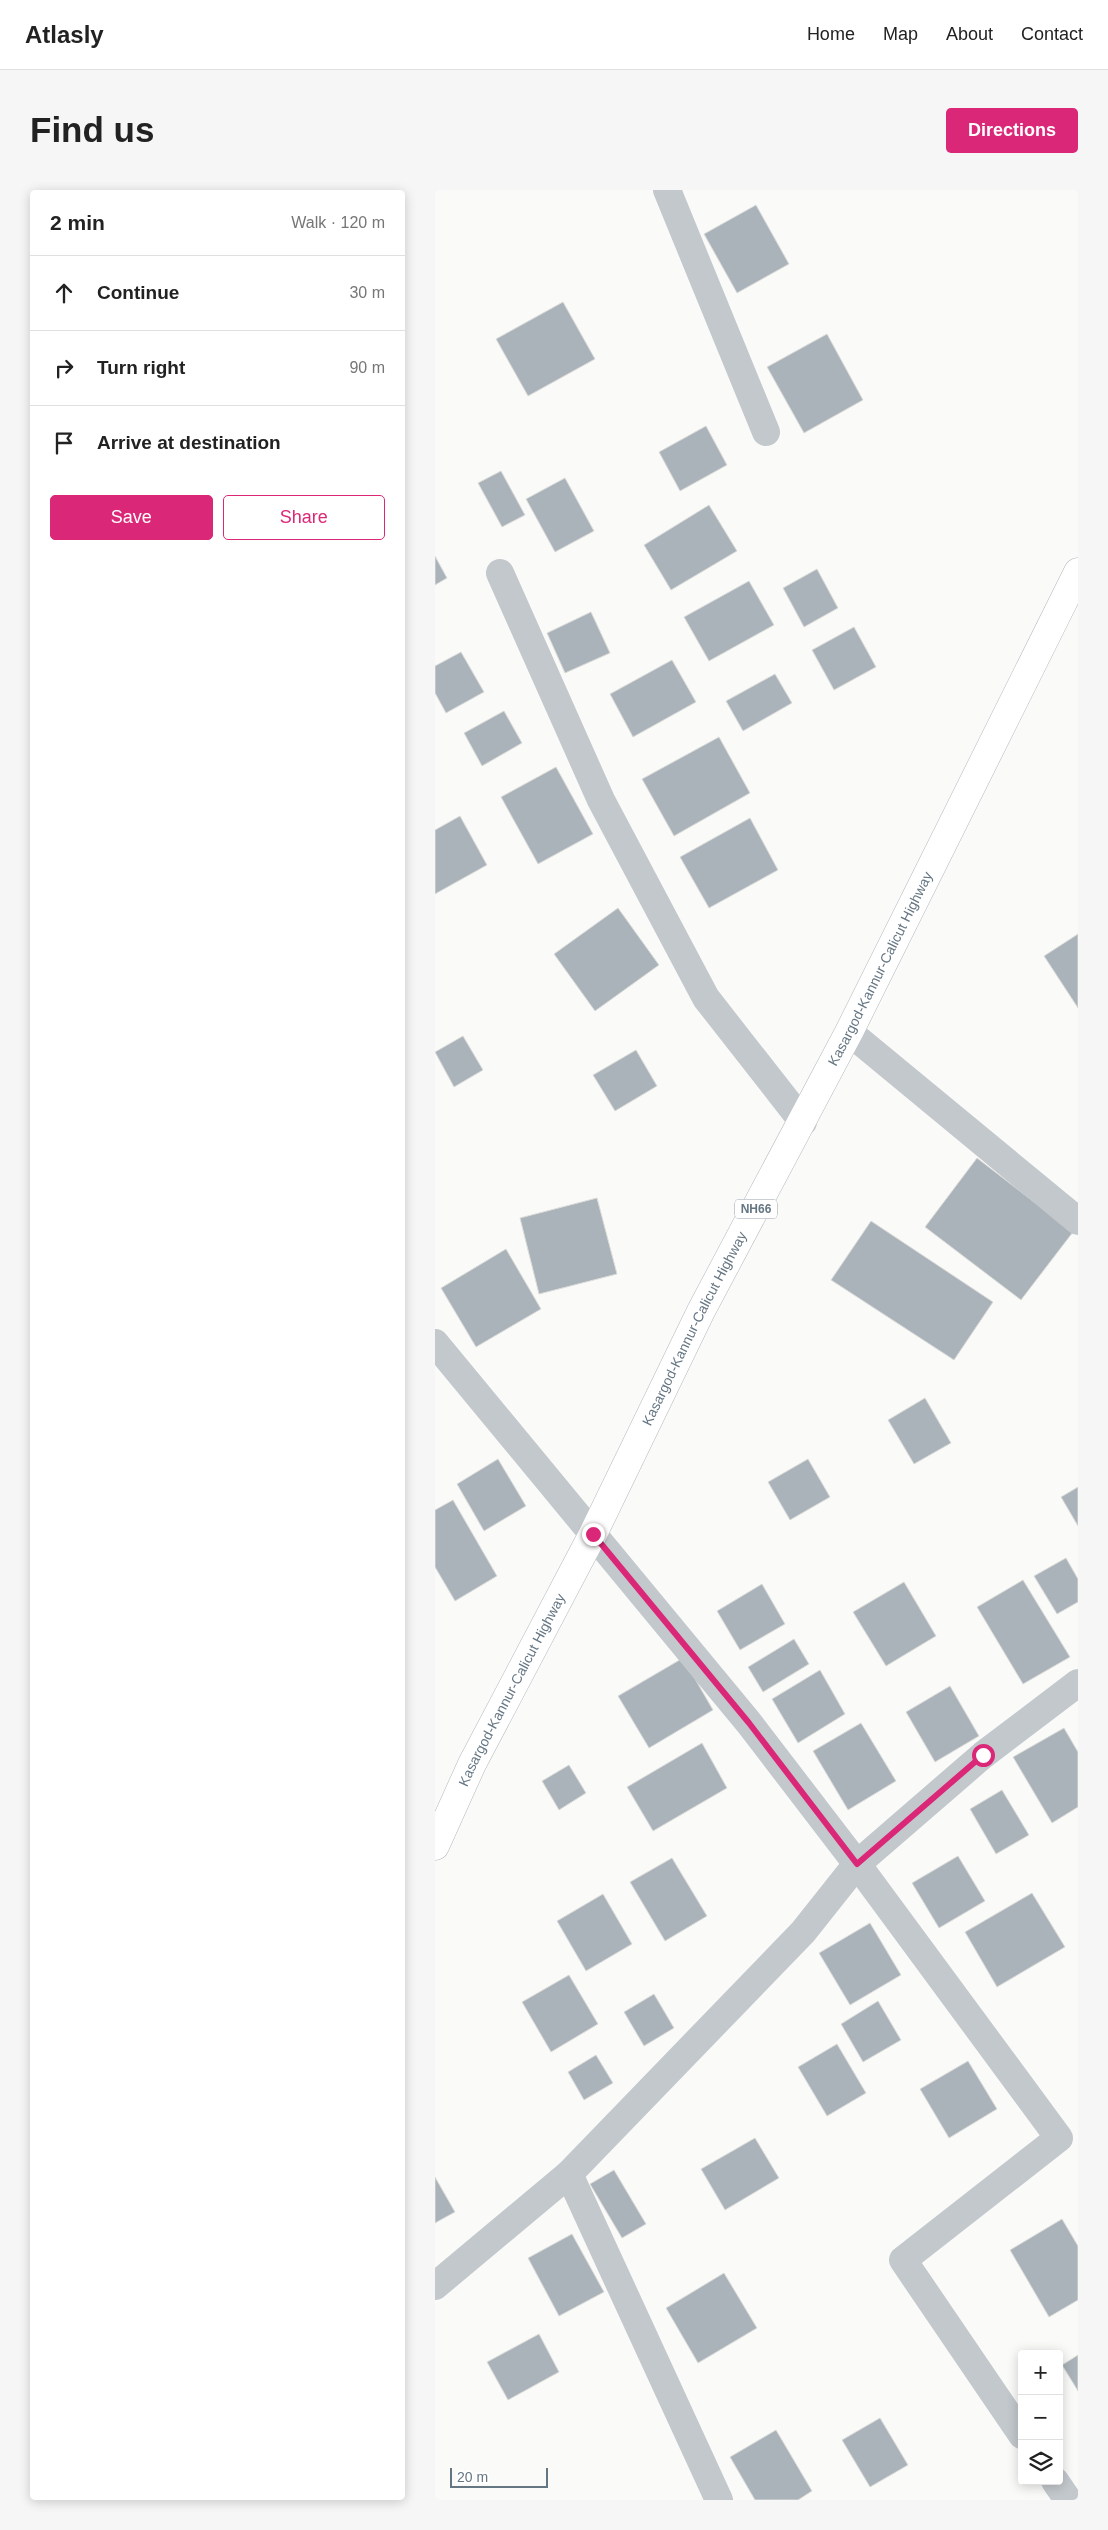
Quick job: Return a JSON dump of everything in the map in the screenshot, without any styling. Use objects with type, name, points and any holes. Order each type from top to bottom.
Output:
[{"type":"highway","name":"Kasargod-Kannur-Calicut Highway","points":[[435,1846],[472,1764],[593,1534],[701,1311],[803,1122],[849,1032],[1078,572]]},
{"type":"street","points":[[667,190],[766,432]]},
{"type":"street","points":[[500,573],[601,800],[707,998],[803,1122]]},
{"type":"street","points":[[849,1032],[1078,1221]]},
{"type":"street","points":[[435,1343],[749,1723],[857,1864],[1059,2138],[903,2260],[1018,2429]]},
{"type":"street","points":[[435,2286],[569,2174],[803,1932],[857,1864],[983,1755],[1078,1683]]},
{"type":"street","points":[[569,2174],[719,2500]]},
{"type":"street","points":[[1058,2485],[1068,2500]]},
{"type":"building","points":[[756,205],[789,264],[737,293],[704,234]]},
{"type":"building","points":[[563,302],[595,359],[528,396],[496,339]]},
{"type":"building","points":[[827,334],[863,400],[804,433],[767,367]]},
{"type":"building","points":[[706,426],[727,465],[680,491],[659,452]]},
{"type":"building","points":[[501,471],[525,515],[502,527],[478,483]]},
{"type":"building","points":[[565,478],[594,531],[555,552],[526,499]]},
{"type":"building","points":[[709,505],[737,551],[671,590],[644,545]]},
{"type":"building","points":[[435,556],[447,578],[435,585]]},
{"type":"building","points":[[817,569],[838,608],[804,627],[783,588]]},
{"type":"building","points":[[749,581],[774,625],[709,661],[684,617]]},
{"type":"building","points":[[591,612],[610,653],[565,673],[547,633]]},
{"type":"building","points":[[854,627],[876,667],[834,690],[812,650]]},
{"type":"building","points":[[461,652],[484,692],[446,713],[435,693],[435,666]]},
{"type":"building","points":[[672,660],[696,702],[633,737],[610,694]]},
{"type":"building","points":[[775,674],[792,703],[743,731],[726,701]]},
{"type":"building","points":[[504,711],[522,743],[482,766],[464,733]]},
{"type":"building","points":[[719,737],[750,793],[674,836],[642,779]]},
{"type":"building","points":[[556,767],[593,834],[538,864],[501,797]]},
{"type":"building","points":[[460,816],[487,865],[435,894],[435,830]]},
{"type":"building","points":[[750,818],[778,870],[709,908],[680,857]]},
{"type":"building","points":[[618,908],[659,965],[595,1011],[554,954]]},
{"type":"building","points":[[1078,934],[1078,1008],[1044,956]]},
{"type":"building","points":[[463,1036],[483,1070],[454,1087],[435,1052]]},
{"type":"building","points":[[636,1050],[657,1086],[615,1111],[593,1075]]},
{"type":"building","points":[[977,1158],[1073,1232],[1021,1300],[925,1227]]},
{"type":"building","points":[[597,1198],[617,1274],[539,1294],[520,1218]]},
{"type":"building","points":[[871,1221],[993,1302],[954,1360],[831,1280]]},
{"type":"building","points":[[506,1249],[541,1309],[476,1347],[441,1288]]},
{"type":"building","points":[[925,1398],[951,1443],[914,1464],[888,1420]]},
{"type":"building","points":[[498,1459],[526,1506],[484,1531],[457,1484]]},
{"type":"building","points":[[808,1459],[830,1497],[790,1520],[768,1482]]},
{"type":"building","points":[[1078,1487],[1078,1526],[1061,1497]]},
{"type":"building","points":[[453,1500],[497,1576],[455,1601],[435,1567],[435,1510]]},
{"type":"building","points":[[1066,1558],[1078,1579],[1078,1602],[1057,1614],[1034,1576]]},
{"type":"building","points":[[1023,1580],[1070,1657],[1023,1684],[977,1607]]},
{"type":"building","points":[[904,1582],[936,1636],[886,1666],[853,1612]]},
{"type":"building","points":[[762,1584],[785,1624],[740,1650],[717,1611]]},
{"type":"building","points":[[794,1639],[809,1664],[763,1692],[748,1667]]},
{"type":"building","points":[[683,1658],[713,1710],[649,1748],[618,1696]]},
{"type":"building","points":[[820,1670],[845,1714],[798,1743],[772,1699]]},
{"type":"building","points":[[950,1686],[979,1736],[935,1762],[906,1712]]},
{"type":"building","points":[[861,1723],[896,1781],[848,1810],[813,1751]]},
{"type":"building","points":[[1064,1728],[1078,1752],[1078,1807],[1052,1823],[1013,1757]]},
{"type":"building","points":[[702,1743],[727,1788],[653,1831],[627,1787]]},
{"type":"building","points":[[569,1765],[586,1793],[559,1810],[542,1781]]},
{"type":"building","points":[[1002,1790],[1029,1835],[996,1854],[970,1809]]},
{"type":"building","points":[[958,1856],[985,1901],[939,1928],[912,1883]]},
{"type":"building","points":[[672,1858],[707,1916],[665,1941],[630,1882]]},
{"type":"building","points":[[1032,1893],[1065,1947],[997,1987],[965,1932]]},
{"type":"building","points":[[603,1894],[632,1944],[586,1971],[557,1921]]},
{"type":"building","points":[[870,1923],[901,1975],[850,2005],[819,1953]]},
{"type":"building","points":[[569,1975],[598,2024],[551,2052],[522,2002]]},
{"type":"building","points":[[654,1994],[674,2028],[644,2046],[624,2012]]},
{"type":"building","points":[[878,2001],[901,2040],[863,2062],[841,2024]]},
{"type":"building","points":[[837,2044],[866,2093],[827,2116],[798,2067]]},
{"type":"building","points":[[596,2055],[613,2083],[584,2100],[568,2072]]},
{"type":"building","points":[[968,2061],[997,2109],[949,2138],[920,2089]]},
{"type":"building","points":[[755,2138],[779,2178],[725,2210],[701,2169]]},
{"type":"building","points":[[614,2170],[646,2224],[622,2238],[590,2184]]},
{"type":"building","points":[[435,2177],[455,2212],[435,2223]]},
{"type":"building","points":[[1062,2219],[1078,2246],[1078,2300],[1049,2317],[1010,2250]]},
{"type":"building","points":[[572,2234],[604,2292],[559,2316],[528,2258]]},
{"type":"building","points":[[724,2273],[757,2328],[698,2363],[666,2308]]},
{"type":"building","points":[[539,2334],[559,2372],[508,2400],[487,2362]]},
{"type":"building","points":[[1078,2355],[1078,2391],[1063,2367],[1063,2364]]},
{"type":"building","points":[[880,2418],[908,2465],[870,2487],[842,2440]]},
{"type":"building","points":[[776,2430],[812,2491],[798,2500],[755,2500],[730,2457]]},
{"type":"route","points":[[593,1534],[749,1723],[857,1864],[983,1755]]}]
